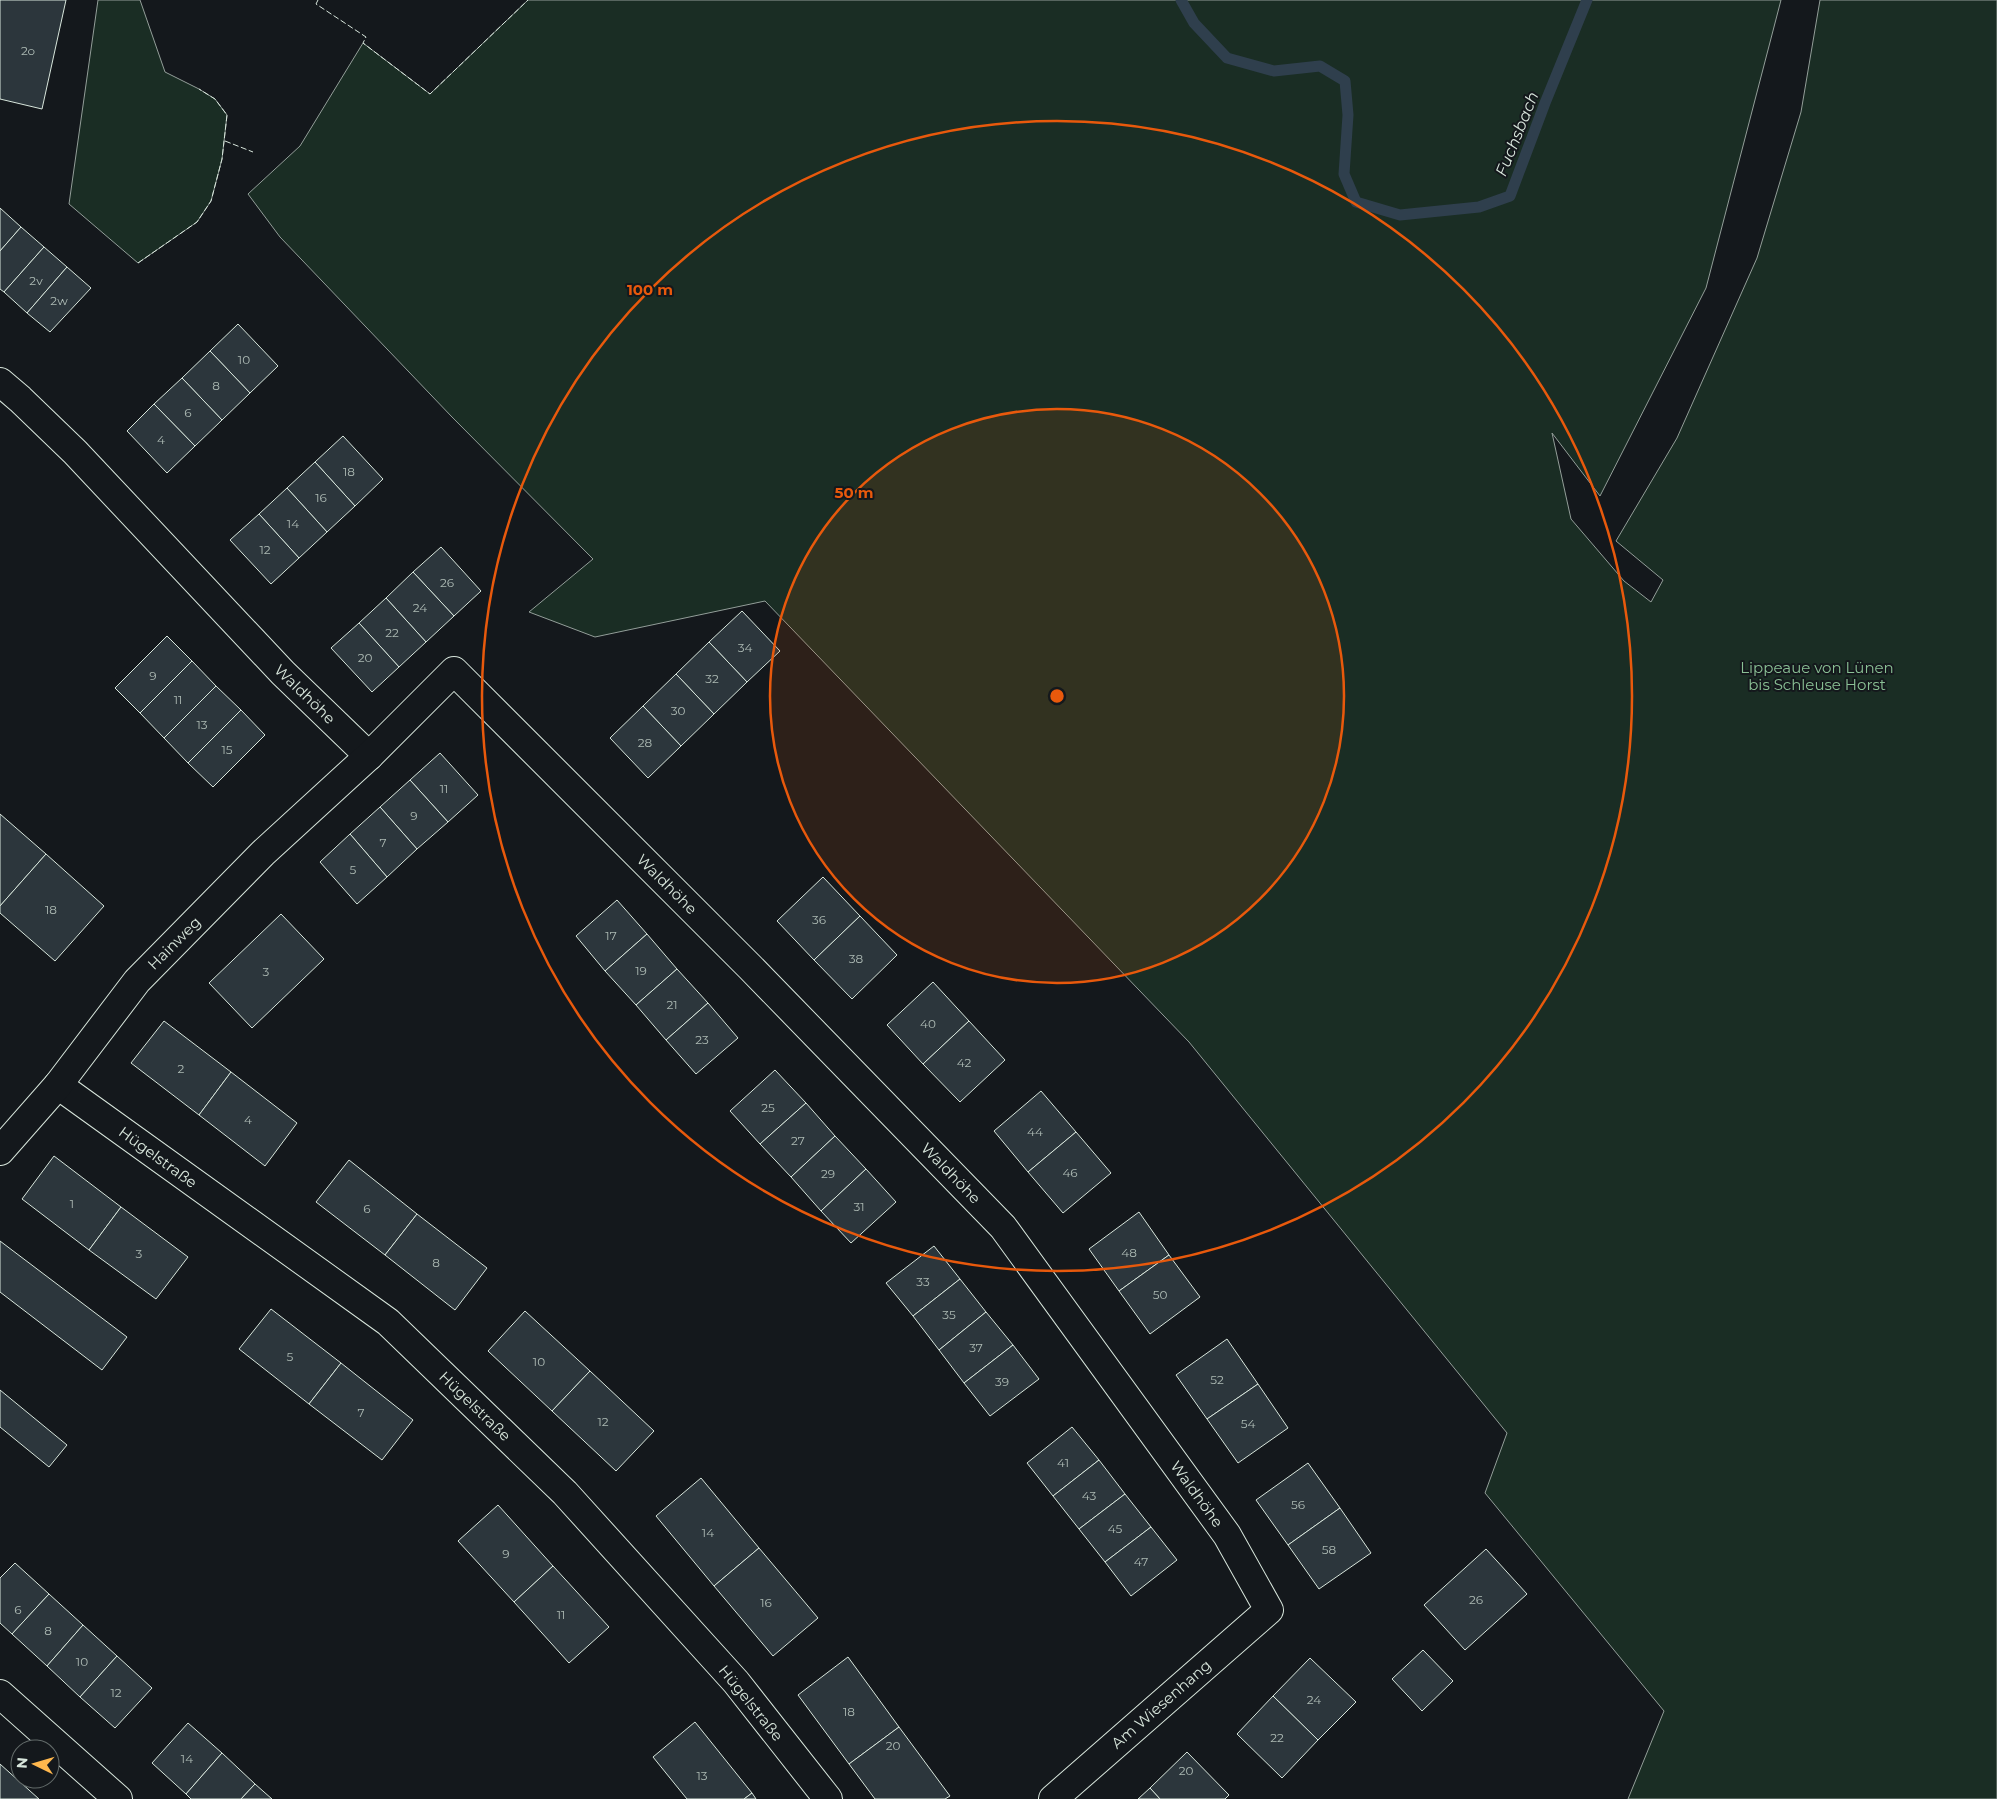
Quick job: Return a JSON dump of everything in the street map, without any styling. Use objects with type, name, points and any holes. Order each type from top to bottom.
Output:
[{"type":"street","name":"Waldhöhe","points":[[0,382],[75,452],[283,673],[369,756],[454,671],[750,967],[1002,1227],[1227,1535],[1269,1610]]},
{"type":"street","name":"Hainweg","points":[[0,1150],[58,1085],[137,980],[263,853],[369,756]]},
{"type":"street","name":"Hügelstraße","points":[[58,1085],[388,1322],[565,1493],[736,1682],[828,1799]]},
{"type":"street","name":"Am Wiesenhang","points":[[1053,1799],[1269,1610]]},
{"type":"street","points":[[0,1694],[118,1799]]},
{"type":"green space","points":[[98,0],[140,0],[165,72],[215,99],[227,115],[222,159],[211,201],[197,222],[138,263],[69,204]]},
{"type":"green space","name":"Lippeaue von Lünen bis Schleuse Horst","points":[[528,0],[1781,0],[1706,288],[1600,496],[1552,433],[1571,519],[1624,581],[1651,602],[1663,580],[1616,541],[1677,438],[1757,258],[1801,112],[1820,0],[1997,0],[1997,1799],[1628,1799],[1664,1711],[1485,1493],[1507,1433],[1189,1042],[765,601],[595,637],[529,612],[593,559],[452,417],[280,237],[248,194],[300,146],[363,43],[430,94]]},
{"type":"building","points":[[0,0],[66,0],[42,109],[0,99]]},
{"type":"building","points":[[0,208],[21,227],[0,251]]},
{"type":"building","points":[[21,227],[44,247],[4,292],[0,289],[0,251]]},
{"type":"building","points":[[44,247],[67,267],[27,313],[4,292]]},
{"type":"building","points":[[67,267],[91,288],[50,332],[27,313]]},
{"type":"building","points":[[238,324],[278,366],[250,393],[210,351]]},
{"type":"building","points":[[210,351],[250,393],[222,420],[182,378]]},
{"type":"building","points":[[182,378],[222,420],[195,446],[154,404]]},
{"type":"building","points":[[154,404],[195,446],[167,473],[127,431]]},
{"type":"building","points":[[343,436],[383,479],[355,506],[315,462]]},
{"type":"building","points":[[315,462],[355,506],[327,532],[287,488]]},
{"type":"building","points":[[287,488],[327,532],[299,558],[259,514]]},
{"type":"building","points":[[259,514],[299,558],[271,584],[230,540]]},
{"type":"building","points":[[441,547],[481,591],[454,616],[413,572]]},
{"type":"building","points":[[413,572],[454,616],[426,642],[386,598]]},
{"type":"building","points":[[386,598],[426,642],[399,667],[359,623]]},
{"type":"building","points":[[742,611],[780,651],[747,682],[709,642]]},
{"type":"building","points":[[359,623],[399,667],[372,692],[331,648]]},
{"type":"building","points":[[167,636],[192,661],[140,713],[115,688]]},
{"type":"building","points":[[709,642],[747,682],[714,714],[676,674]]},
{"type":"building","points":[[192,661],[216,686],[164,738],[140,713]]},
{"type":"building","points":[[676,674],[714,714],[681,746],[643,706]]},
{"type":"building","points":[[216,686],[241,710],[188,763],[164,738]]},
{"type":"building","points":[[643,706],[681,746],[648,778],[610,738]]},
{"type":"building","points":[[241,710],[265,735],[213,787],[188,763]]},
{"type":"building","points":[[440,753],[478,795],[448,822],[410,780]]},
{"type":"building","points":[[410,780],[448,822],[417,849],[380,807]]},
{"type":"building","points":[[380,807],[417,849],[387,877],[350,834]]},
{"type":"building","points":[[0,814],[46,854],[0,906]]},
{"type":"building","points":[[350,834],[387,877],[357,904],[320,862]]},
{"type":"building","points":[[46,854],[104,906],[55,961],[0,913],[0,906]]},
{"type":"building","points":[[823,877],[860,916],[814,960],[777,921]]},
{"type":"building","points":[[617,900],[647,934],[605,971],[576,936]]},
{"type":"building","points":[[281,914],[324,959],[252,1028],[209,983]]},
{"type":"building","points":[[860,916],[897,955],[852,999],[814,960]]},
{"type":"building","points":[[647,934],[677,969],[636,1005],[605,971]]},
{"type":"building","points":[[677,969],[708,1003],[666,1040],[636,1005]]},
{"type":"building","points":[[933,982],[969,1021],[923,1064],[887,1025]]},
{"type":"building","points":[[708,1003],[738,1038],[696,1074],[666,1040]]},
{"type":"building","points":[[164,1021],[231,1072],[199,1115],[131,1063]]},
{"type":"building","points":[[969,1021],[1005,1060],[960,1102],[923,1064]]},
{"type":"building","points":[[775,1070],[806,1103],[760,1144],[730,1111]]},
{"type":"building","points":[[231,1072],[297,1123],[265,1166],[199,1115]]},
{"type":"building","points":[[1041,1091],[1076,1132],[1028,1172],[994,1131]]},
{"type":"building","points":[[806,1103],[835,1136],[791,1177],[760,1144]]},
{"type":"building","points":[[1076,1132],[1111,1173],[1063,1213],[1028,1172]]},
{"type":"building","points":[[835,1136],[866,1169],[821,1211],[791,1177]]},
{"type":"building","points":[[54,1156],[121,1207],[89,1250],[22,1199]]},
{"type":"building","points":[[349,1160],[417,1214],[385,1255],[316,1202]]},
{"type":"building","points":[[866,1169],[896,1202],[851,1243],[821,1211]]},
{"type":"building","points":[[121,1207],[188,1257],[156,1299],[89,1250]]},
{"type":"building","points":[[1139,1212],[1169,1255],[1119,1291],[1089,1249]]},
{"type":"building","points":[[417,1214],[487,1268],[455,1310],[385,1255]]},
{"type":"building","points":[[0,1241],[127,1337],[102,1370],[0,1292]]},
{"type":"building","points":[[934,1246],[960,1279],[913,1316],[886,1283]]},
{"type":"building","points":[[1169,1255],[1200,1297],[1150,1334],[1119,1291]]},
{"type":"building","points":[[960,1279],[986,1312],[939,1350],[913,1316]]},
{"type":"building","points":[[271,1309],[341,1363],[309,1404],[239,1349]]},
{"type":"building","points":[[525,1311],[590,1371],[552,1411],[488,1351]]},
{"type":"building","points":[[986,1312],[1013,1345],[964,1383],[939,1350]]},
{"type":"building","points":[[1227,1339],[1258,1384],[1207,1419],[1176,1375]]},
{"type":"building","points":[[1013,1345],[1039,1379],[990,1416],[964,1383]]},
{"type":"building","points":[[341,1363],[413,1420],[382,1460],[309,1404]]},
{"type":"building","points":[[590,1371],[654,1431],[616,1471],[552,1411]]},
{"type":"building","points":[[1258,1384],[1288,1428],[1238,1463],[1207,1419]]},
{"type":"building","points":[[0,1390],[67,1445],[49,1467],[0,1427]]},
{"type":"building","points":[[1072,1427],[1099,1460],[1053,1496],[1027,1463]]},
{"type":"building","points":[[1099,1460],[1125,1494],[1079,1529],[1053,1496]]},
{"type":"building","points":[[1308,1463],[1340,1508],[1288,1545],[1256,1500]]},
{"type":"building","points":[[701,1478],[759,1548],[714,1586],[656,1516]]},
{"type":"building","points":[[1125,1494],[1151,1527],[1105,1562],[1079,1529]]},
{"type":"building","points":[[498,1505],[553,1566],[514,1602],[458,1541]]},
{"type":"building","points":[[1340,1508],[1371,1553],[1319,1589],[1288,1545]]},
{"type":"building","points":[[1151,1527],[1177,1560],[1131,1596],[1105,1562]]},
{"type":"building","points":[[759,1548],[818,1618],[773,1656],[714,1586]]},
{"type":"building","points":[[1486,1549],[1527,1594],[1465,1650],[1424,1605]]},
{"type":"building","points":[[15,1563],[49,1594],[12,1634],[0,1623],[0,1578]]},
{"type":"building","points":[[553,1566],[609,1627],[569,1663],[514,1602]]},
{"type":"building","points":[[49,1594],[83,1625],[47,1666],[12,1634]]},
{"type":"building","points":[[83,1625],[117,1656],[80,1697],[47,1666]]},
{"type":"building","points":[[1423,1650],[1453,1681],[1422,1711],[1392,1679]]},
{"type":"building","points":[[117,1656],[152,1688],[115,1728],[80,1697]]},
{"type":"building","points":[[848,1657],[899,1727],[849,1764],[798,1695]]},
{"type":"building","points":[[1310,1658],[1356,1702],[1318,1740],[1273,1696]]},
{"type":"building","points":[[1273,1696],[1318,1740],[1282,1778],[1237,1734]]},
{"type":"building","points":[[695,1722],[752,1793],[744,1799],[687,1799],[653,1757]]},
{"type":"building","points":[[188,1723],[222,1753],[186,1794],[152,1763]]},
{"type":"building","points":[[899,1727],[950,1796],[945,1799],[875,1799],[849,1764]]},
{"type":"building","points":[[1187,1752],[1229,1795],[1225,1799],[1160,1799],[1150,1788]]},
{"type":"building","points":[[222,1753],[255,1784],[241,1799],[191,1799],[186,1794]]},
{"type":"building","points":[[0,1764],[10,1773],[10,1789],[28,1789],[39,1799],[0,1799]]},
{"type":"building","points":[[255,1784],[272,1799],[241,1799]]},
{"type":"building","points":[[1150,1788],[1160,1799],[1138,1799]]},
{"type":"building","points":[[752,1793],[756,1799],[744,1799]]},
{"type":"waterway","name":"Fuchsbach","points":[[1181,0],[1194,23],[1227,58],[1274,71],[1320,66],[1345,81],[1348,115],[1344,174],[1356,202],[1400,215],[1479,207],[1510,196],[1587,0]]},
{"type":"fence","points":[[318,0],[316,4],[366,37],[363,43],[430,94],[528,0]]},
{"type":"fence","points":[[138,263],[197,222],[211,201],[222,159],[227,115],[215,99],[199,89]]},
{"type":"fence","points":[[225,141],[253,152]]}]
